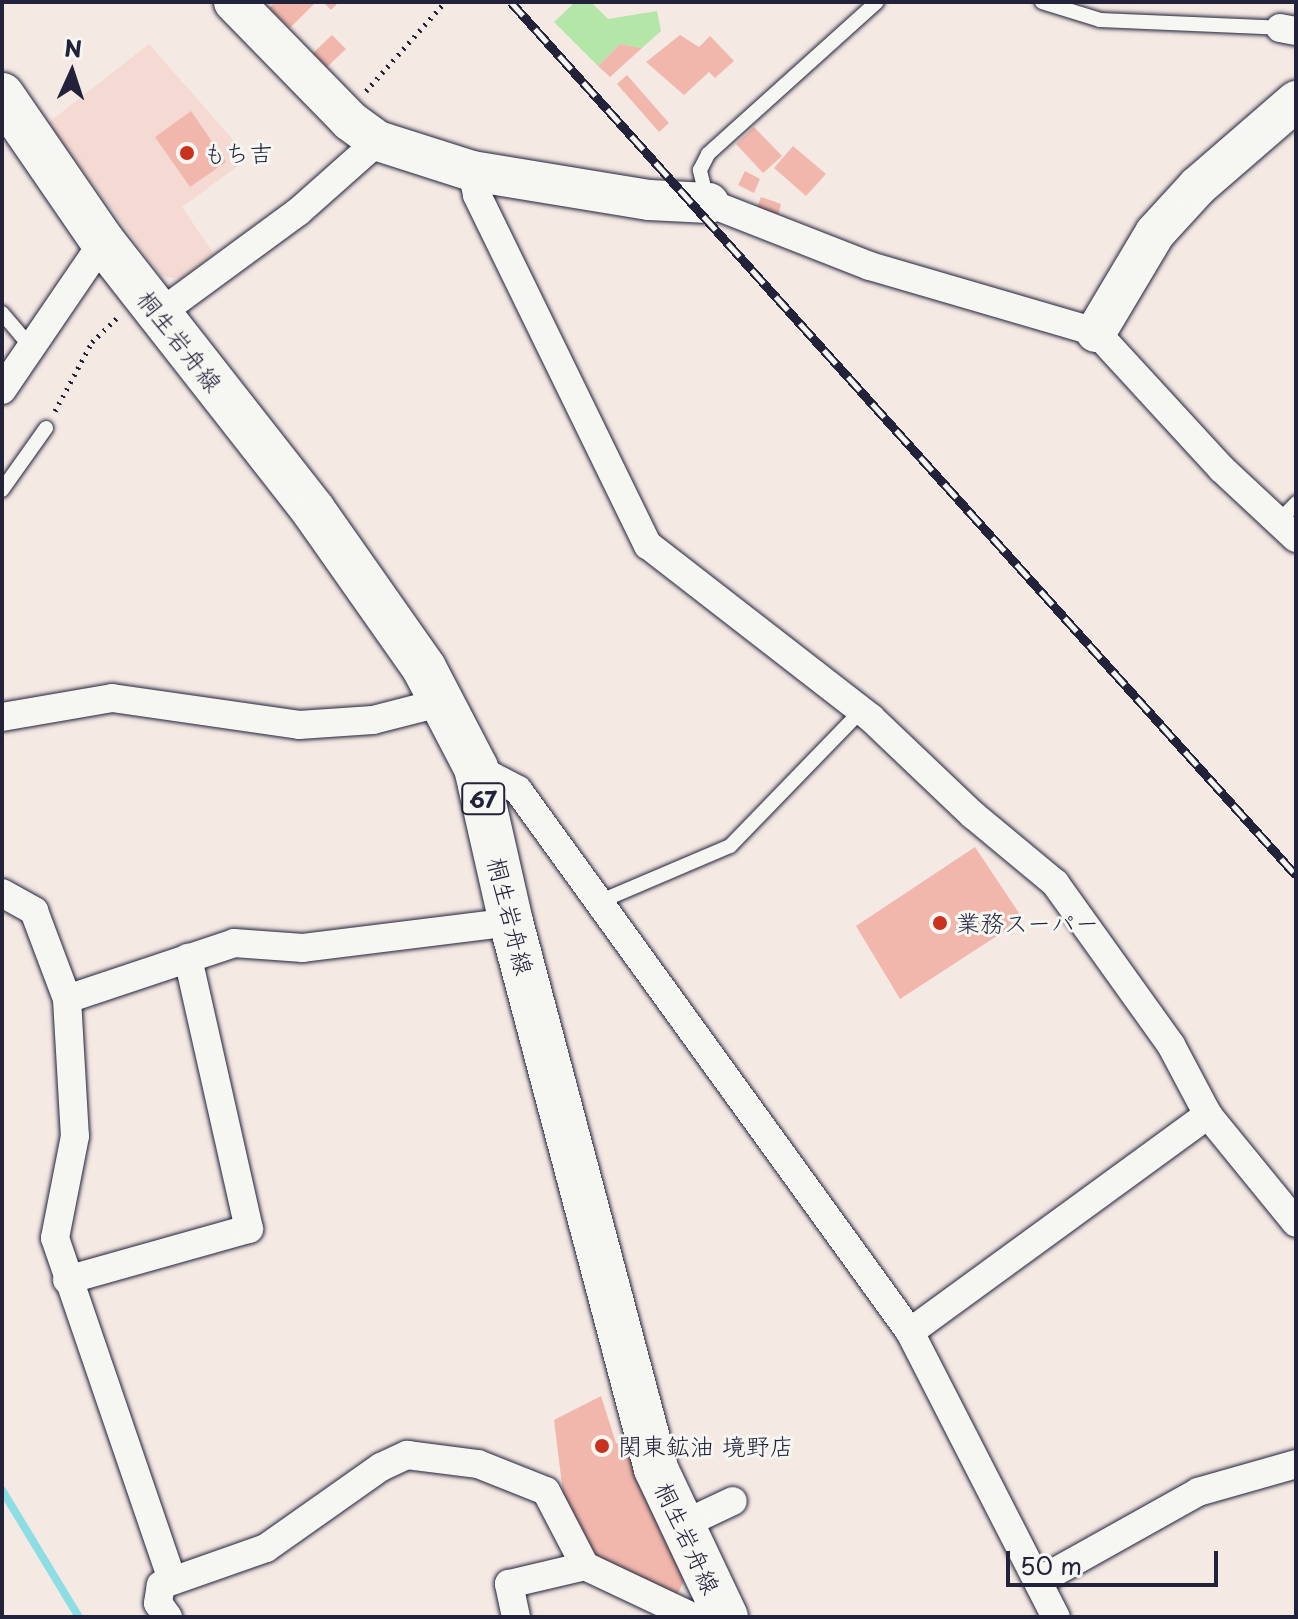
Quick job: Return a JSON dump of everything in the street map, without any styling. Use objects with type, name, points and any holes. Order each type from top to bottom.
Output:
[{"type":"main road","name":"桐生岩舟線","points":[[2,95],[103,242],[142,313],[313,510],[443,702],[476,768],[511,922],[656,1469],[682,1525],[709,1616]]},
{"type":"street","points":[[234,2],[350,121],[378,141],[472,171],[649,200],[709,203],[870,266],[1096,332],[1290,521]]},
{"type":"street","points":[[1096,332],[1155,233],[1198,186],[1296,101]]},
{"type":"street","points":[[142,313],[298,212],[378,141]]},
{"type":"street","points":[[472,171],[477,195],[648,545],[862,710],[1055,883],[1171,1045],[1208,1115],[1296,1223]]},
{"type":"street","points":[[2,390],[103,242]]},
{"type":"street","points":[[2,717],[112,698],[299,725],[373,720],[443,702]]},
{"type":"street","points":[[476,768],[518,790],[910,1332],[1039,1581],[1047,1614]]},
{"type":"street","points":[[2,893],[34,911],[67,999],[75,1136],[55,1238],[172,1579]]},
{"type":"street","points":[[67,999],[234,943],[303,948],[511,922]]},
{"type":"street","points":[[67,1280],[249,1229],[188,958]]},
{"type":"street","points":[[910,1332],[1208,1115]]},
{"type":"street","points":[[168,1617],[158,1603],[161,1585],[266,1548],[381,1467],[407,1455],[478,1464],[546,1491],[585,1566]]},
{"type":"street","points":[[1039,1581],[1198,1492],[1296,1464]]},
{"type":"street","points":[[682,1525],[733,1501]]},
{"type":"street","points":[[516,1617],[509,1584],[585,1566],[709,1616]]},
{"type":"lane","points":[[709,203],[700,170],[708,154],[877,2]]},
{"type":"lane","points":[[1042,2],[1100,20],[1288,29]]},
{"type":"lane","points":[[2,313],[30,346]]},
{"type":"lane","points":[[2,490],[46,428]]},
{"type":"lane","points":[[601,901],[730,846],[862,710]]},
{"type":"path","points":[[357,101],[445,2]]},
{"type":"path","points":[[46,428],[92,342],[142,313]]},
{"type":"shaded area","points":[[149,44],[249,158],[182,207],[214,254],[181,279],[161,276],[48,123]]},
{"type":"green space","points":[[575,2],[591,2],[608,19],[657,11],[661,31],[642,48],[620,44],[598,66],[554,22]]},
{"type":"building","points":[[275,2],[316,2],[290,28],[269,8]]},
{"type":"building","points":[[323,2],[339,2],[331,10]]},
{"type":"building","points":[[332,35],[346,49],[327,67],[313,53]]},
{"type":"building","points":[[680,35],[699,47],[710,36],[734,61],[715,78],[709,72],[684,95],[646,62]]},
{"type":"building","points":[[620,44],[642,48],[610,77],[598,66]]},
{"type":"building","points":[[627,75],[669,123],[659,132],[617,84]]},
{"type":"building","points":[[191,111],[226,162],[190,187],[155,137]]},
{"type":"building","points":[[754,127],[782,156],[763,173],[736,144]]},
{"type":"building","points":[[793,146],[826,174],[806,196],[774,168]]},
{"type":"building","points":[[745,171],[760,179],[754,193],[738,185]]},
{"type":"building","points":[[761,197],[781,204],[778,215],[757,208]]},
{"type":"building","name":"業務スーパー","points":[[975,847],[1023,919],[900,999],[856,926]]},
{"type":"building","points":[[601,1396],[616,1443],[635,1453],[687,1575],[673,1603],[598,1569],[563,1493],[554,1420]]},
{"type":"waterway","points":[[2,1490],[79,1617]]},
{"type":"railway","points":[[511,2],[1296,875]]},
{"type":"place","name":"もち吉","points":[[187,153]]},
{"type":"place","name":"業務スーパー","points":[[940,923]]},
{"type":"place","name":"関東鉱油 境野店","points":[[602,1446]]}]
